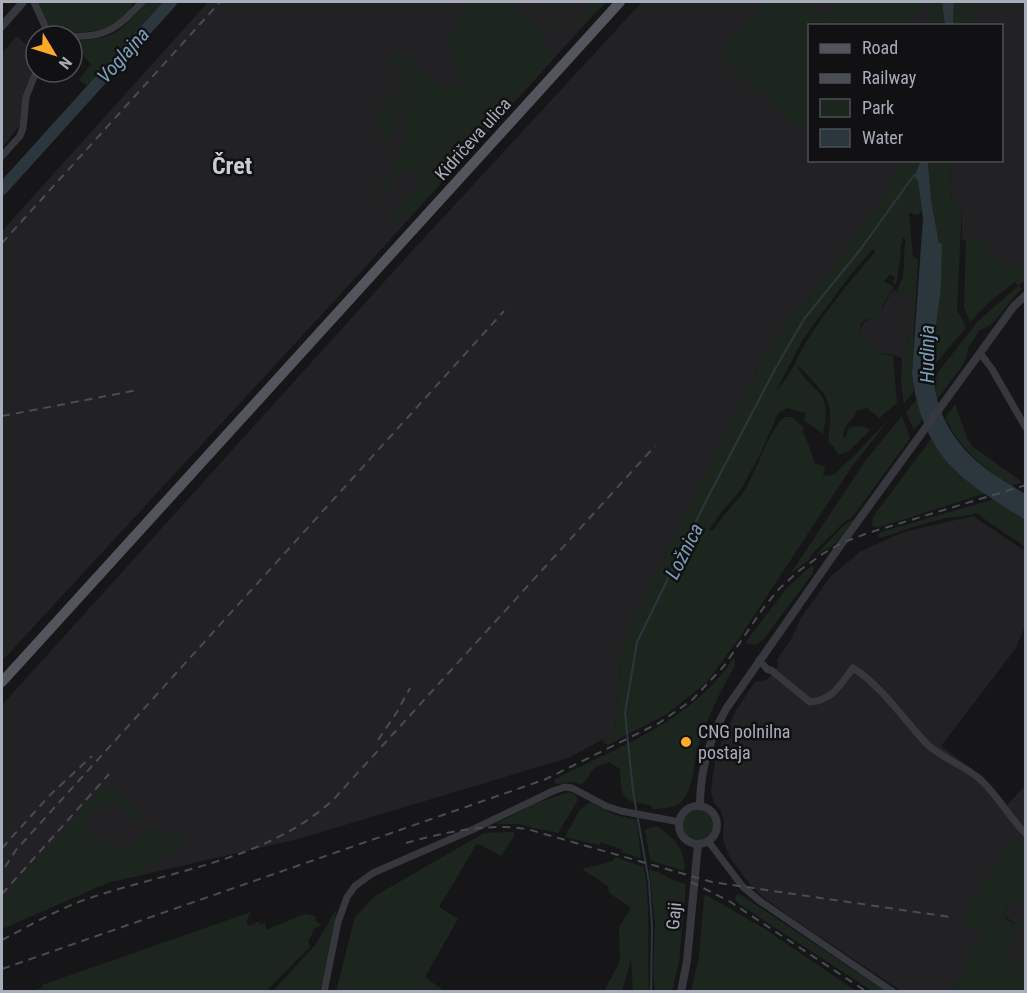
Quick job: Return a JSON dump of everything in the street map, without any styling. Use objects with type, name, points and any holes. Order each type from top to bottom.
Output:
[{"type":"main road","name":"Kidričeva ulica","points":[[2,682],[620,2]]},
{"type":"street","points":[[2,26],[23,2]]},
{"type":"street","points":[[34,2],[44,24]]},
{"type":"street","points":[[84,36],[92,36],[114,29],[142,2]]},
{"type":"street","points":[[2,156],[20,136],[26,116],[26,97],[31,84]]},
{"type":"street","points":[[700,806],[702,773],[715,728],[748,675],[980,352],[1014,306],[1026,295]]},
{"type":"street","points":[[980,352],[1026,428]]},
{"type":"street","points":[[759,660],[768,670],[771,670],[810,702],[821,701],[834,693],[853,668],[889,700],[928,745],[968,770],[982,782],[1026,834]]},
{"type":"street","points":[[324,992],[338,922],[347,897],[355,886],[373,873],[477,828],[553,790],[565,787],[577,790],[606,806],[621,811],[680,822]]},
{"type":"street","points":[[700,806],[713,812],[717,823],[715,834],[708,841],[698,844],[687,840],[682,835],[680,822],[687,810],[700,806]]},
{"type":"street","points":[[708,841],[743,887],[760,901],[892,992]]},
{"type":"street","name":"Gaji","points":[[681,992],[687,961],[698,844]]},
{"type":"shaded area","points":[[208,2],[605,2],[360,273],[2,661],[2,231]]},
{"type":"shaded area","points":[[642,2],[929,2],[929,24],[808,24],[808,162],[902,162],[889,189],[812,294],[774,338],[733,417],[622,646],[615,733],[568,758],[298,839],[107,883],[2,929],[2,705],[412,251]]},
{"type":"shaded area","points":[[974,2],[1025,2],[1026,280],[1018,286],[979,237],[962,241],[962,203],[952,202],[950,177],[953,162],[1003,162],[1003,24],[973,24]]},
{"type":"shaded area","points":[[17,36],[24,43],[24,84],[27,84],[23,95],[20,125],[2,148],[2,53]]},
{"type":"shaded area","points":[[893,290],[912,297],[909,314],[915,316],[914,330],[908,331],[906,359],[873,352],[859,331],[864,322],[879,313]]},
{"type":"shaded area","points":[[973,516],[1025,551],[1025,626],[1016,648],[941,746],[983,777],[1007,805],[1026,785],[1025,844],[1014,836],[962,921],[983,933],[952,991],[901,991],[789,916],[763,897],[750,884],[730,858],[726,848],[723,839],[724,820],[721,811],[714,803],[711,791],[713,774],[717,752],[736,710],[755,682],[767,680],[778,666],[777,660],[801,618],[830,577],[861,551],[904,532]]},
{"type":"shaded area","points":[[1021,899],[1025,901],[1025,966],[1011,959],[1008,963],[1005,960],[1013,945],[1008,941],[1015,923],[1002,915],[1012,901]]},
{"type":"green space","points":[[37,2],[133,2],[129,11],[116,23],[100,30],[84,32],[84,24],[47,24]]},
{"type":"green space","points":[[146,2],[163,2],[87,86],[84,84],[84,73],[91,64],[84,56],[84,40],[97,39],[115,33]]},
{"type":"green space","points":[[469,2],[509,2],[538,30],[550,52],[542,67],[493,127],[416,209],[404,216],[392,216],[398,204],[406,199],[419,184],[422,174],[418,170],[398,171],[393,175],[384,191],[369,198],[378,191],[392,168],[407,132],[403,118],[407,109],[403,106],[389,140],[378,134],[383,127],[371,119],[408,77],[389,61],[399,54],[446,90],[458,85],[462,78],[452,69],[456,63],[454,53],[448,48],[448,42],[455,24]]},
{"type":"green space","points":[[595,2],[607,2],[572,32],[567,32],[555,27],[541,14],[541,11],[563,30],[570,30]]},
{"type":"green space","points":[[776,2],[808,2],[829,19],[834,13],[832,6],[836,2],[922,2],[923,7],[911,24],[808,24],[808,136],[725,63],[722,55],[724,46],[765,3],[771,6]]},
{"type":"green space","points":[[929,2],[942,2],[945,24],[929,24]]},
{"type":"green space","points":[[954,2],[974,2],[973,24],[953,24]]},
{"type":"green space","points":[[902,162],[921,162],[914,176],[918,180],[922,211],[918,215],[909,213],[913,256],[918,260],[915,316],[909,314],[908,311],[912,297],[897,291],[904,271],[906,240],[903,238],[897,281],[895,285],[893,282],[895,277],[890,274],[884,281],[894,287],[882,306],[878,321],[866,319],[859,331],[865,343],[874,348],[874,352],[893,356],[897,403],[879,418],[867,408],[856,411],[844,430],[845,438],[848,430],[855,426],[870,430],[849,451],[838,455],[834,447],[828,443],[830,409],[828,401],[819,388],[797,366],[824,400],[826,408],[823,434],[804,420],[806,413],[787,408],[778,413],[761,453],[740,491],[709,530],[713,531],[745,489],[775,428],[785,417],[792,417],[804,428],[802,431],[814,463],[825,467],[823,475],[828,476],[851,459],[890,418],[851,468],[740,637],[706,683],[667,714],[608,745],[603,742],[604,738],[615,732],[622,646],[733,417],[774,338],[812,294],[889,189]],"holes":[[[873,249],[875,252],[825,314],[776,391],[803,339],[852,273]]]},
{"type":"green space","points":[[928,162],[953,162],[950,177],[952,202],[962,203],[957,310],[966,327],[932,368],[939,243],[931,200]]},
{"type":"green space","points":[[979,236],[1006,267],[1020,271],[1025,266],[1025,274],[989,302],[970,322],[964,307],[966,239]]},
{"type":"green space","points":[[1018,286],[1022,288],[991,325],[980,330],[968,348],[963,365],[937,399],[934,377],[979,320]]},
{"type":"green space","points":[[908,330],[914,330],[912,373],[914,391],[904,404],[901,382],[902,358],[906,358]]},
{"type":"green space","points":[[917,399],[922,420],[914,430],[906,412]]},
{"type":"green space","points":[[955,404],[972,446],[1022,482],[1012,486],[981,464],[966,449],[945,418]]},
{"type":"green space","points":[[902,416],[910,438],[854,515],[811,555],[809,560],[791,573],[866,460]]},
{"type":"green space","points":[[931,439],[957,472],[986,493],[880,527],[872,526],[873,517]]},
{"type":"green space","points":[[994,499],[1025,520],[1025,547],[976,513],[934,521],[881,538],[877,536],[881,532]]},
{"type":"green space","points":[[854,519],[835,544],[815,556],[844,525]]},
{"type":"green space","points":[[811,566],[814,567],[813,573],[763,640],[755,645],[745,643],[786,589]]},
{"type":"green space","points":[[734,657],[735,666],[709,718],[697,751],[689,789],[680,803],[669,808],[653,809],[647,804],[633,802],[625,796],[621,787],[620,769],[609,762],[594,769],[582,784],[554,782],[555,779],[654,730],[677,715],[718,679]]},
{"type":"green space","points":[[105,784],[144,817],[144,820],[139,822],[112,800],[100,807],[83,827],[107,848],[132,845],[145,830],[151,828],[163,831],[186,844],[137,876],[107,883],[2,929],[2,901]]},
{"type":"green space","points":[[569,792],[575,794],[578,800],[558,833],[517,824],[496,824],[534,804]]},
{"type":"green space","points":[[590,802],[615,815],[637,820],[641,858],[621,852],[623,850],[601,842],[599,845],[565,837],[579,811]]},
{"type":"green space","points":[[698,810],[708,815],[713,825],[708,835],[698,840],[688,835],[683,825],[688,815]]},
{"type":"green space","points":[[656,826],[668,834],[681,850],[684,871],[650,860],[645,830]]},
{"type":"green space","points":[[513,832],[515,834],[501,856],[479,844],[476,845],[439,907],[458,919],[425,977],[444,991],[336,991],[355,917],[375,896],[484,833]]},
{"type":"green space","points":[[1014,835],[1025,844],[1025,901],[1021,899],[1012,901],[1002,914],[1007,920],[1018,925],[1008,941],[1013,945],[1005,960],[1008,962],[1011,959],[1025,966],[1025,991],[952,991],[983,933],[961,922]]},
{"type":"green space","points":[[615,857],[644,867],[648,914],[649,991],[633,991],[631,960],[622,991],[604,991],[620,958],[619,927],[631,908],[609,893],[608,886],[582,869],[613,861]]},
{"type":"green space","points":[[649,869],[686,884],[679,963],[672,991],[655,991],[653,976],[655,924]]},
{"type":"green space","points":[[740,894],[885,991],[872,991],[739,904],[735,899],[736,895]]},
{"type":"green space","points":[[706,895],[765,929],[856,991],[691,991],[699,957]]},
{"type":"green space","points":[[337,908],[320,991],[272,992],[316,944]]},
{"type":"green space","points":[[251,912],[246,922],[249,926],[260,921],[259,925],[265,923],[266,930],[304,914],[316,916],[315,920],[321,925],[313,930],[308,940],[310,947],[266,991],[32,991],[42,988],[42,985]]},
{"type":"water","points":[[942,2],[954,2],[953,24],[945,24]]},
{"type":"water","name":"Hudinja","points":[[921,162],[928,162],[931,200],[939,243],[942,244],[941,289],[933,359],[937,398],[954,436],[969,454],[989,471],[1025,494],[1025,520],[982,492],[947,462],[932,439],[921,414],[912,373],[923,218],[918,181],[914,176]]},
{"type":"waterway","name":"Voglajna","points":[[2,189],[171,2]]},
{"type":"waterway","name":"Ložnica","points":[[651,992],[652,926],[649,882],[633,791],[625,713],[637,642],[706,501],[804,319],[860,250],[914,175]]},
{"type":"railway","points":[[2,243],[220,2]]},
{"type":"railway","points":[[5,867],[16,850],[504,311]]},
{"type":"railway","points":[[2,416],[138,390]]},
{"type":"railway","points":[[2,940],[81,901],[219,861],[279,837],[307,820],[333,800],[655,446]]},
{"type":"railway","points":[[2,969],[546,779],[659,723],[692,700],[724,666],[779,589],[824,553],[868,533],[1026,485]]},
{"type":"railway","points":[[378,740],[410,688]]},
{"type":"railway","points":[[2,848],[50,795],[92,756]]},
{"type":"railway","points":[[2,894],[109,774]]},
{"type":"railway","points":[[406,843],[436,835],[481,828],[527,829],[712,882],[950,917]]},
{"type":"railway","points":[[691,882],[729,901],[867,992]]},
{"type":"place","name":"CNG polnilna postaja","points":[[686,742]]},
{"type":"district","name":"Čret","points":[[232,166]]}]
